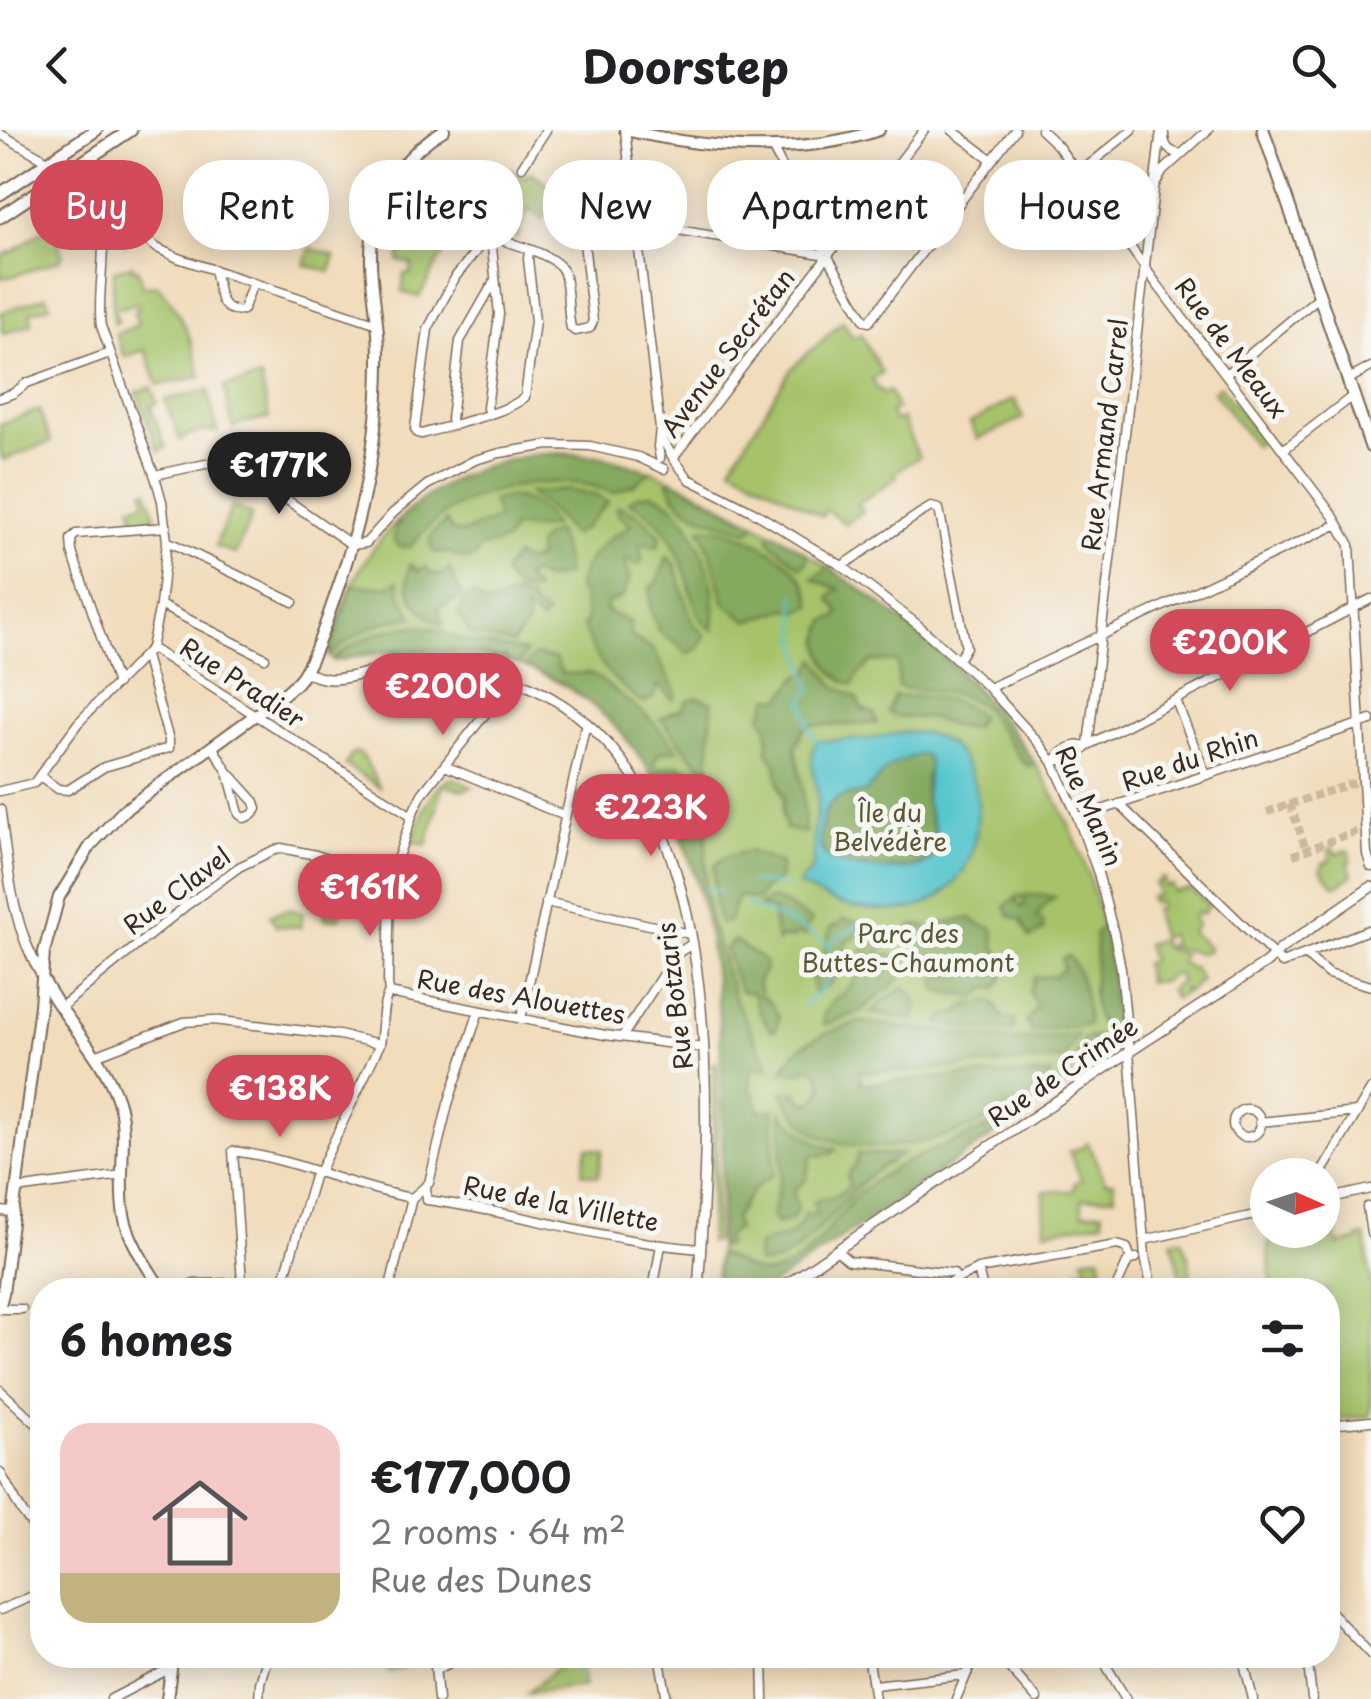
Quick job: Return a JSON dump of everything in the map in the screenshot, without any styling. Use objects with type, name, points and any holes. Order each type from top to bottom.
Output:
[{"type":"main road","points":[[51,160],[96,130]]},
{"type":"main road","points":[[87,160],[131,130]]},
{"type":"main road","points":[[625,130],[705,144],[772,147],[819,144],[879,130]]},
{"type":"main road","points":[[1263,130],[1371,447]]},
{"type":"main road","points":[[0,1307],[44,952],[55,909],[80,860],[124,811],[297,683],[304,673],[352,545],[374,430],[378,324],[370,259],[378,210],[396,173],[439,131]]},
{"type":"main road","points":[[0,194],[30,174]]},
{"type":"main road","points":[[0,217],[30,197]]},
{"type":"main road","points":[[42,976],[95,1056],[119,1101],[124,1214],[155,1278]]},
{"type":"main road","points":[[166,1699],[171,1668]]},
{"type":"street","points":[[523,165],[546,130]]},
{"type":"street","points":[[625,130],[629,160]]},
{"type":"street","name":"Avenue Secrétan","points":[[673,458],[924,130]]},
{"type":"street","points":[[952,130],[992,160],[1016,130]]},
{"type":"street","name":"Rue de Meaux","points":[[1041,130],[1068,160]]},
{"type":"street","points":[[1095,160],[1132,130]]},
{"type":"street","points":[[1162,130],[1166,148],[1181,154]]},
{"type":"street","name":"Rue Armand Carrel","points":[[1156,163],[1162,130]]},
{"type":"street","points":[[1156,182],[1208,130]]},
{"type":"street","points":[[1,136],[51,160]]},
{"type":"street","points":[[772,147],[867,322],[872,321],[984,171]]},
{"type":"street","points":[[687,232],[828,255]]},
{"type":"street","points":[[523,248],[553,260],[562,268],[572,330],[590,328],[592,322],[585,250]]},
{"type":"street","points":[[40,776],[58,789],[68,790],[104,766],[169,748],[148,652],[160,605],[166,528],[154,475],[100,318],[101,250]]},
{"type":"street","points":[[162,250],[378,324]]},
{"type":"street","points":[[476,250],[456,276],[428,329],[415,432],[422,434],[489,413],[526,396],[535,321],[529,250]]},
{"type":"street","points":[[489,413],[499,314],[491,250]]},
{"type":"street","points":[[639,250],[660,464],[664,468]]},
{"type":"street","name":"Rue de Meaux","points":[[1132,250],[1338,524],[1350,545],[1353,608]]},
{"type":"street","name":"Rue Armand Carrel","points":[[1088,745],[1147,250]]},
{"type":"street","points":[[214,270],[222,303],[230,310],[244,310],[253,283]]},
{"type":"street","points":[[452,424],[460,342],[495,280]]},
{"type":"street","points":[[1226,374],[1320,296]]},
{"type":"street","points":[[0,398],[27,383],[110,353]]},
{"type":"street","points":[[1349,380],[1371,367]]},
{"type":"street","points":[[1283,450],[1354,395]]},
{"type":"street","points":[[228,459],[352,545],[366,543],[393,513],[427,485],[475,460],[538,446],[590,446],[626,453],[664,468],[672,466],[673,458],[660,434]]},
{"type":"street","points":[[154,475],[302,443]]},
{"type":"street","points":[[660,458],[668,454],[673,458]]},
{"type":"street","name":"Rue Manin","points":[[673,458],[690,480],[842,566],[883,596],[989,688],[1055,761],[1098,873],[1114,934],[1150,1278]]},
{"type":"street","points":[[842,566],[919,514],[935,506],[939,509],[966,645],[958,660]]},
{"type":"street","points":[[989,688],[1338,524]]},
{"type":"street","points":[[117,684],[72,552],[72,537],[166,528]]},
{"type":"street","points":[[167,541],[293,602]]},
{"type":"street","points":[[259,602],[266,589]]},
{"type":"street","points":[[1055,761],[1080,755],[1088,745],[1371,599]]},
{"type":"street","points":[[160,605],[265,658]]},
{"type":"street","points":[[1353,608],[1367,854],[1371,867]]},
{"type":"street","points":[[0,790],[34,783],[71,731],[148,652]]},
{"type":"street","name":"Rue Pradier","points":[[148,652],[412,816]]},
{"type":"street","name":"Rue Botzaris","points":[[304,673],[331,680],[397,667],[444,667],[512,680],[554,699],[588,724],[626,767],[651,810],[672,860],[691,939],[704,1048],[706,1128],[699,1278]]},
{"type":"street","points":[[284,1278],[314,1176],[380,1044],[384,1002],[390,993],[390,880],[412,816],[422,794],[512,680]]},
{"type":"street","points":[[1176,701],[1206,775]]},
{"type":"street","name":"Rue du Rhin","points":[[1078,818],[1371,720]]},
{"type":"street","points":[[520,1019],[588,724]]},
{"type":"street","points":[[211,746],[228,772],[256,802],[257,809],[252,815],[244,818],[238,814],[228,772]]},
{"type":"street","points":[[445,766],[566,816]]},
{"type":"street","points":[[1119,804],[1285,963],[1371,930]]},
{"type":"street","points":[[0,810],[13,906],[27,952],[42,976]]},
{"type":"street","name":"Rue Clavel","points":[[61,1007],[187,905],[239,867],[272,851],[281,848],[316,855],[390,880]]},
{"type":"street","name":"Rue de Crimée","points":[[795,1278],[1275,957],[1282,948],[1371,888]]},
{"type":"street","points":[[546,902],[691,939]]},
{"type":"street","points":[[622,1037],[676,954],[691,939]]},
{"type":"street","points":[[1306,956],[1328,974],[1371,986]]},
{"type":"street","name":"Rue des Alouettes","points":[[390,993],[622,1037],[704,1048]]},
{"type":"street","points":[[392,1278],[412,1198],[426,1187],[479,1011]]},
{"type":"street","points":[[95,1056],[184,1022],[213,1020],[380,1044]]},
{"type":"street","points":[[1330,1158],[1371,1089]]},
{"type":"street","points":[[1260,1122],[1357,1112]]},
{"type":"street","points":[[242,1278],[233,1152],[268,1156],[379,1192],[412,1198]]},
{"type":"street","points":[[16,1189],[123,1175]]},
{"type":"street","name":"Rue de la Villette","points":[[426,1187],[427,1200],[701,1250]]},
{"type":"street","points":[[1340,1198],[1367,1196],[1371,1234]]},
{"type":"street","points":[[0,1211],[13,1212]]},
{"type":"street","points":[[1144,1240],[1250,1216]]},
{"type":"street","points":[[655,1278],[661,1244]]},
{"type":"street","points":[[836,1250],[849,1261],[953,1273],[956,1278],[978,1268],[1118,1245],[1126,1248],[1131,1259]]},
{"type":"street","points":[[1120,1278],[1131,1259],[1145,1256]]},
{"type":"street","points":[[978,1268],[980,1278]]},
{"type":"street","points":[[0,1307],[22,1308]]},
{"type":"street","points":[[0,1390],[30,1418]]},
{"type":"street","points":[[1340,1424],[1371,1422]]},
{"type":"street","points":[[0,1472],[30,1522]]},
{"type":"street","points":[[0,1610],[30,1597]]},
{"type":"street","points":[[1340,1623],[1371,1655]]},
{"type":"street","points":[[111,1699],[171,1668]]},
{"type":"street","points":[[259,1699],[264,1668]]},
{"type":"street","points":[[438,1699],[436,1670],[440,1668]]},
{"type":"street","points":[[661,1668],[667,1699]]},
{"type":"street","points":[[763,1668],[764,1699]]},
{"type":"street","points":[[871,1668],[875,1699]]},
{"type":"street","points":[[956,1699],[968,1668]]},
{"type":"street","points":[[1009,1668],[1038,1699]]},
{"type":"street","points":[[1108,1668],[1126,1699]]},
{"type":"street","points":[[1245,1668],[1253,1699]]},
{"type":"street","points":[[1308,1668],[1312,1699]]},
{"type":"street","points":[[874,1685],[965,1674]]},
{"type":"green space","points":[[531,172],[543,180],[543,218],[529,208],[523,224],[523,176]]},
{"type":"green space","points":[[30,239],[30,250],[61,250],[63,256],[1,278],[0,258]]},
{"type":"green space","points":[[309,250],[335,256],[330,272],[305,265]]},
{"type":"green space","points":[[401,250],[445,250],[419,297],[402,292],[404,274],[410,275],[412,264],[399,261]]},
{"type":"green space","points":[[132,265],[134,270],[138,269],[143,287],[156,284],[180,316],[201,377],[158,385],[145,350],[124,357],[116,334],[138,325],[134,311],[139,308],[137,303],[113,308],[118,321],[114,324],[112,303],[114,270]]},
{"type":"green space","points":[[46,296],[50,306],[30,312],[32,324],[3,334],[1,313]]},
{"type":"green space","points":[[843,321],[853,338],[861,334],[882,373],[872,379],[878,391],[889,391],[897,408],[890,413],[895,422],[902,419],[919,457],[856,505],[863,511],[846,524],[826,510],[822,516],[731,466],[791,369]]},
{"type":"green space","points":[[261,378],[269,418],[233,428],[224,387]]},
{"type":"green space","points":[[1220,386],[1261,440],[1255,446],[1213,391]]},
{"type":"green space","points":[[152,387],[157,403],[150,406],[166,448],[158,451],[137,392]]},
{"type":"green space","points":[[208,390],[217,432],[198,433],[180,440],[165,400]]},
{"type":"green space","points":[[1014,399],[1023,418],[978,439],[970,423]]},
{"type":"green space","points":[[39,410],[51,442],[3,460],[0,424]]},
{"type":"green space","points":[[545,454],[601,456],[651,471],[635,484],[613,493],[556,482],[494,491],[445,513],[411,546],[400,547],[394,540],[395,524],[447,483],[504,461]]},
{"type":"green space","name":"Parc des Buttes-Chaumont","points":[[585,455],[654,473],[789,543],[881,604],[965,677],[1034,762],[1075,839],[1095,898],[1108,956],[1118,1050],[782,1278],[716,1278],[723,1126],[720,1035],[710,943],[689,857],[655,779],[605,716],[536,671],[461,652],[410,650],[334,661],[328,654],[357,575],[394,525],[441,487],[497,463],[527,456]]},
{"type":"green space","points":[[670,479],[756,524],[749,531],[691,511],[674,494]]},
{"type":"green space","points":[[148,490],[155,516],[150,524],[126,524],[135,517],[131,506],[146,501],[143,491]]},
{"type":"green space","points":[[567,490],[595,495],[608,502],[583,529],[572,535],[529,493]]},
{"type":"green space","points":[[651,494],[663,498],[684,518],[700,548],[713,590],[713,630],[698,613],[682,563],[666,531],[650,514],[629,502]]},
{"type":"green space","points":[[509,497],[535,506],[553,526],[512,528],[506,541],[481,547],[466,560],[434,552],[431,535],[446,521],[452,531],[465,532],[498,518],[492,501]]},
{"type":"green space","points":[[232,506],[252,515],[235,554],[215,546]]},
{"type":"green space","points":[[619,506],[641,516],[661,536],[657,547],[641,543],[640,564],[628,559],[625,564],[630,577],[622,598],[607,603],[606,611],[630,622],[630,636],[653,649],[676,693],[673,700],[658,685],[653,698],[642,703],[632,695],[599,660],[583,625],[587,622],[579,583],[596,552],[630,524],[619,515]]},
{"type":"green space","points":[[700,528],[726,531],[769,549],[802,579],[812,606],[749,621],[725,604]]},
{"type":"green space","points":[[556,531],[567,575],[545,580],[531,574],[525,578],[535,590],[516,588],[503,572],[515,556],[526,562],[538,558],[537,546]]},
{"type":"green space","points":[[775,533],[806,553],[807,561],[801,567],[769,541],[770,534]]},
{"type":"green space","points":[[667,557],[675,564],[695,626],[705,635],[699,648],[687,654],[659,632],[650,607],[650,588],[658,581]]},
{"type":"green space","points":[[410,564],[440,575],[450,569],[461,592],[459,599],[438,607],[443,625],[414,600],[408,584]]},
{"type":"green space","points":[[828,567],[887,609],[941,655],[991,707],[1035,764],[1024,763],[984,708],[974,701],[953,694],[898,687],[898,662],[872,661],[853,685],[836,675],[825,659],[821,640],[826,621],[840,612],[829,598],[839,589],[813,579]]},
{"type":"green space","points":[[398,581],[413,617],[368,629],[329,656],[350,589],[355,585],[387,587]]},
{"type":"green space","points":[[513,594],[529,599],[546,614],[541,621],[526,610],[527,625],[512,644],[471,635],[458,613],[464,597],[474,595],[486,605]]},
{"type":"green space","points":[[415,626],[465,641],[526,652],[519,664],[503,656],[502,659],[418,650],[332,660],[371,636]]},
{"type":"green space","points":[[535,655],[556,659],[562,674],[589,673],[648,717],[678,750],[659,753],[653,764],[659,769],[677,765],[694,772],[702,787],[707,807],[705,886],[711,924],[734,997],[769,1067],[751,1068],[750,1090],[759,1111],[774,1110],[773,1175],[746,1199],[734,1219],[737,1229],[726,1236],[726,1246],[719,1247],[724,1198],[717,998],[707,928],[691,861],[665,799],[631,744],[585,699],[525,666]]},
{"type":"green space","points":[[816,659],[833,684],[858,699],[860,708],[874,714],[877,723],[812,725],[804,729],[795,747],[803,789],[805,833],[786,829],[784,799],[776,764],[768,752],[768,728],[761,715],[770,697],[781,699],[798,676],[808,673]]},
{"type":"green space","points":[[894,696],[950,700],[980,716],[975,727],[969,728],[928,718],[898,716],[888,713]]},
{"type":"green space","points":[[698,697],[712,702],[709,769],[660,719],[682,710],[687,700]]},
{"type":"green space","points":[[357,753],[363,756],[379,787],[345,765]]},
{"type":"green space","name":"Île du Belvédère","points":[[921,753],[930,764],[925,800],[937,842],[932,858],[915,868],[880,869],[837,864],[824,855],[819,838],[829,806],[841,796],[855,795],[876,783],[881,772],[899,761]]},
{"type":"green space","points":[[453,778],[472,787],[463,790],[443,785],[427,845],[412,842],[432,796],[445,782]]},
{"type":"green space","points":[[1333,848],[1336,854],[1350,852],[1348,864],[1353,875],[1338,885],[1332,884],[1321,869],[1330,860],[1329,849]]},
{"type":"green space","points":[[748,851],[780,863],[779,879],[763,890],[758,900],[738,896],[728,922],[719,924],[714,866],[725,857]]},
{"type":"green space","points":[[366,877],[382,883],[382,905],[365,904]]},
{"type":"green space","points":[[1164,878],[1165,886],[1172,885],[1173,892],[1191,889],[1209,905],[1193,919],[1197,924],[1191,932],[1208,951],[1198,953],[1167,946],[1172,943],[1170,935],[1160,937],[1154,910],[1160,908],[1150,897],[1158,895],[1155,883]]},
{"type":"green space","points":[[326,885],[336,885],[334,903],[340,904],[340,919],[325,919]]},
{"type":"green space","points":[[1020,896],[1055,897],[1036,918],[1042,920],[1044,930],[1030,938],[1021,920],[1010,916],[1005,906],[1017,897],[1022,907],[1025,902]]},
{"type":"green space","points":[[771,899],[812,921],[806,936],[784,937],[777,943],[774,911],[759,906]]},
{"type":"green space","points":[[288,909],[303,912],[301,927],[276,926],[270,915]]},
{"type":"green space","points":[[971,918],[993,928],[995,947],[1001,955],[930,969],[918,951],[909,947],[907,931],[913,925],[926,926],[928,932],[937,931],[937,924]]},
{"type":"green space","points":[[843,919],[859,922],[862,931],[844,945],[844,966],[837,968],[830,984],[814,993],[811,974],[824,973],[831,927]]},
{"type":"green space","points":[[1103,926],[1116,1031],[1100,1023],[1094,1004],[1095,934]]},
{"type":"green space","points":[[885,937],[888,942],[876,956],[896,957],[905,969],[899,980],[858,1013],[824,1025],[829,1005],[866,968],[864,949]]},
{"type":"green space","points":[[734,940],[765,962],[758,981],[761,996],[772,1004],[779,1018],[776,1030],[771,1030],[760,1013],[753,993],[740,991],[725,949]]},
{"type":"green space","points":[[1161,940],[1164,948],[1183,954],[1180,962],[1193,967],[1201,980],[1175,999],[1169,990],[1181,981],[1175,973],[1163,981],[1147,982],[1144,963],[1151,961],[1146,944]]},
{"type":"green space","points":[[1069,956],[1081,981],[1088,1025],[1031,1031],[1026,1022],[1037,1007],[1029,991],[1034,978],[1055,976],[1064,968],[1062,958]]},
{"type":"green space","points":[[1002,963],[1003,978],[996,989],[988,988],[975,998],[937,991],[936,982],[941,975]]},
{"type":"green space","points":[[904,987],[916,1001],[915,1020],[871,1013],[886,999]]},
{"type":"green space","points":[[989,1001],[1003,1018],[1015,1020],[1013,1031],[940,1024],[943,1016],[958,1013],[969,1003]]},
{"type":"green space","points":[[860,1022],[1012,1040],[1078,1035],[1064,1059],[859,1072],[861,1084],[1052,1074],[1032,1094],[972,1127],[902,1145],[867,1147],[836,1141],[810,1129],[782,1092],[796,1092],[803,1101],[812,1103],[823,1088],[820,1074],[810,1067],[783,1072],[788,1061],[815,1039]]},
{"type":"green space","points":[[1085,1038],[1117,1040],[1118,1050],[1075,1057]]},
{"type":"green space","points":[[712,1063],[717,1063],[718,1082],[715,1242],[709,1242],[713,1132]]},
{"type":"green space","points":[[1058,1081],[1072,1082],[782,1278],[716,1278],[718,1254],[760,1273],[790,1266],[815,1245],[870,1184],[917,1157],[1015,1114]]},
{"type":"green space","points":[[782,1112],[806,1135],[836,1150],[811,1156],[806,1180],[795,1189],[798,1206],[792,1220],[777,1223],[772,1216],[781,1175]]},
{"type":"green space","points":[[1088,1143],[1105,1181],[1114,1182],[1115,1196],[1082,1199],[1082,1213],[1102,1211],[1103,1221],[1045,1231],[1044,1191],[1074,1191],[1075,1182],[1082,1181],[1069,1151]]},
{"type":"green space","points":[[587,1148],[602,1150],[598,1176],[582,1173]]},
{"type":"green space","points":[[858,1154],[903,1154],[868,1176],[800,1247],[771,1263],[757,1263],[758,1246],[790,1235],[805,1214],[816,1214],[814,1201],[850,1186],[847,1175]]},
{"type":"green space","points":[[1365,1236],[1371,1281],[1371,1416],[1340,1419],[1340,1278],[1271,1278],[1268,1248],[1340,1248],[1340,1244]]},
{"type":"green space","points":[[1182,1239],[1191,1278],[1181,1278],[1172,1241]]},
{"type":"green space","points":[[1100,1255],[1102,1266],[1095,1272],[1097,1278],[1062,1278],[1077,1275],[1077,1270],[1088,1267],[1083,1258]]},
{"type":"green space","points":[[557,1668],[582,1668],[584,1686],[527,1693]]},
{"type":"water","points":[[907,732],[933,736],[958,754],[974,783],[977,820],[969,859],[950,887],[923,905],[888,910],[857,908],[799,886],[814,859],[818,802],[812,761],[817,741],[868,739]],"holes":[[[926,756],[926,801],[937,840],[930,860],[918,867],[882,869],[839,863],[823,852],[820,838],[824,815],[832,802],[868,791],[884,772],[901,761]]]},
{"type":"waterway","points":[[794,594],[798,643],[811,690],[803,705],[808,727],[817,741]]},
{"type":"waterway","points":[[750,882],[787,886]]},
{"type":"waterway","points":[[705,889],[720,891]]},
{"type":"waterway","points":[[746,903],[826,944]]},
{"type":"waterway","points":[[806,1007],[832,972],[835,956],[827,944],[859,922]]},
{"type":"tunnel","points":[[1267,812],[1362,780]]},
{"type":"tunnel","points":[[1290,804],[1306,849]]},
{"type":"tunnel","points":[[1293,855],[1365,828]]}]
